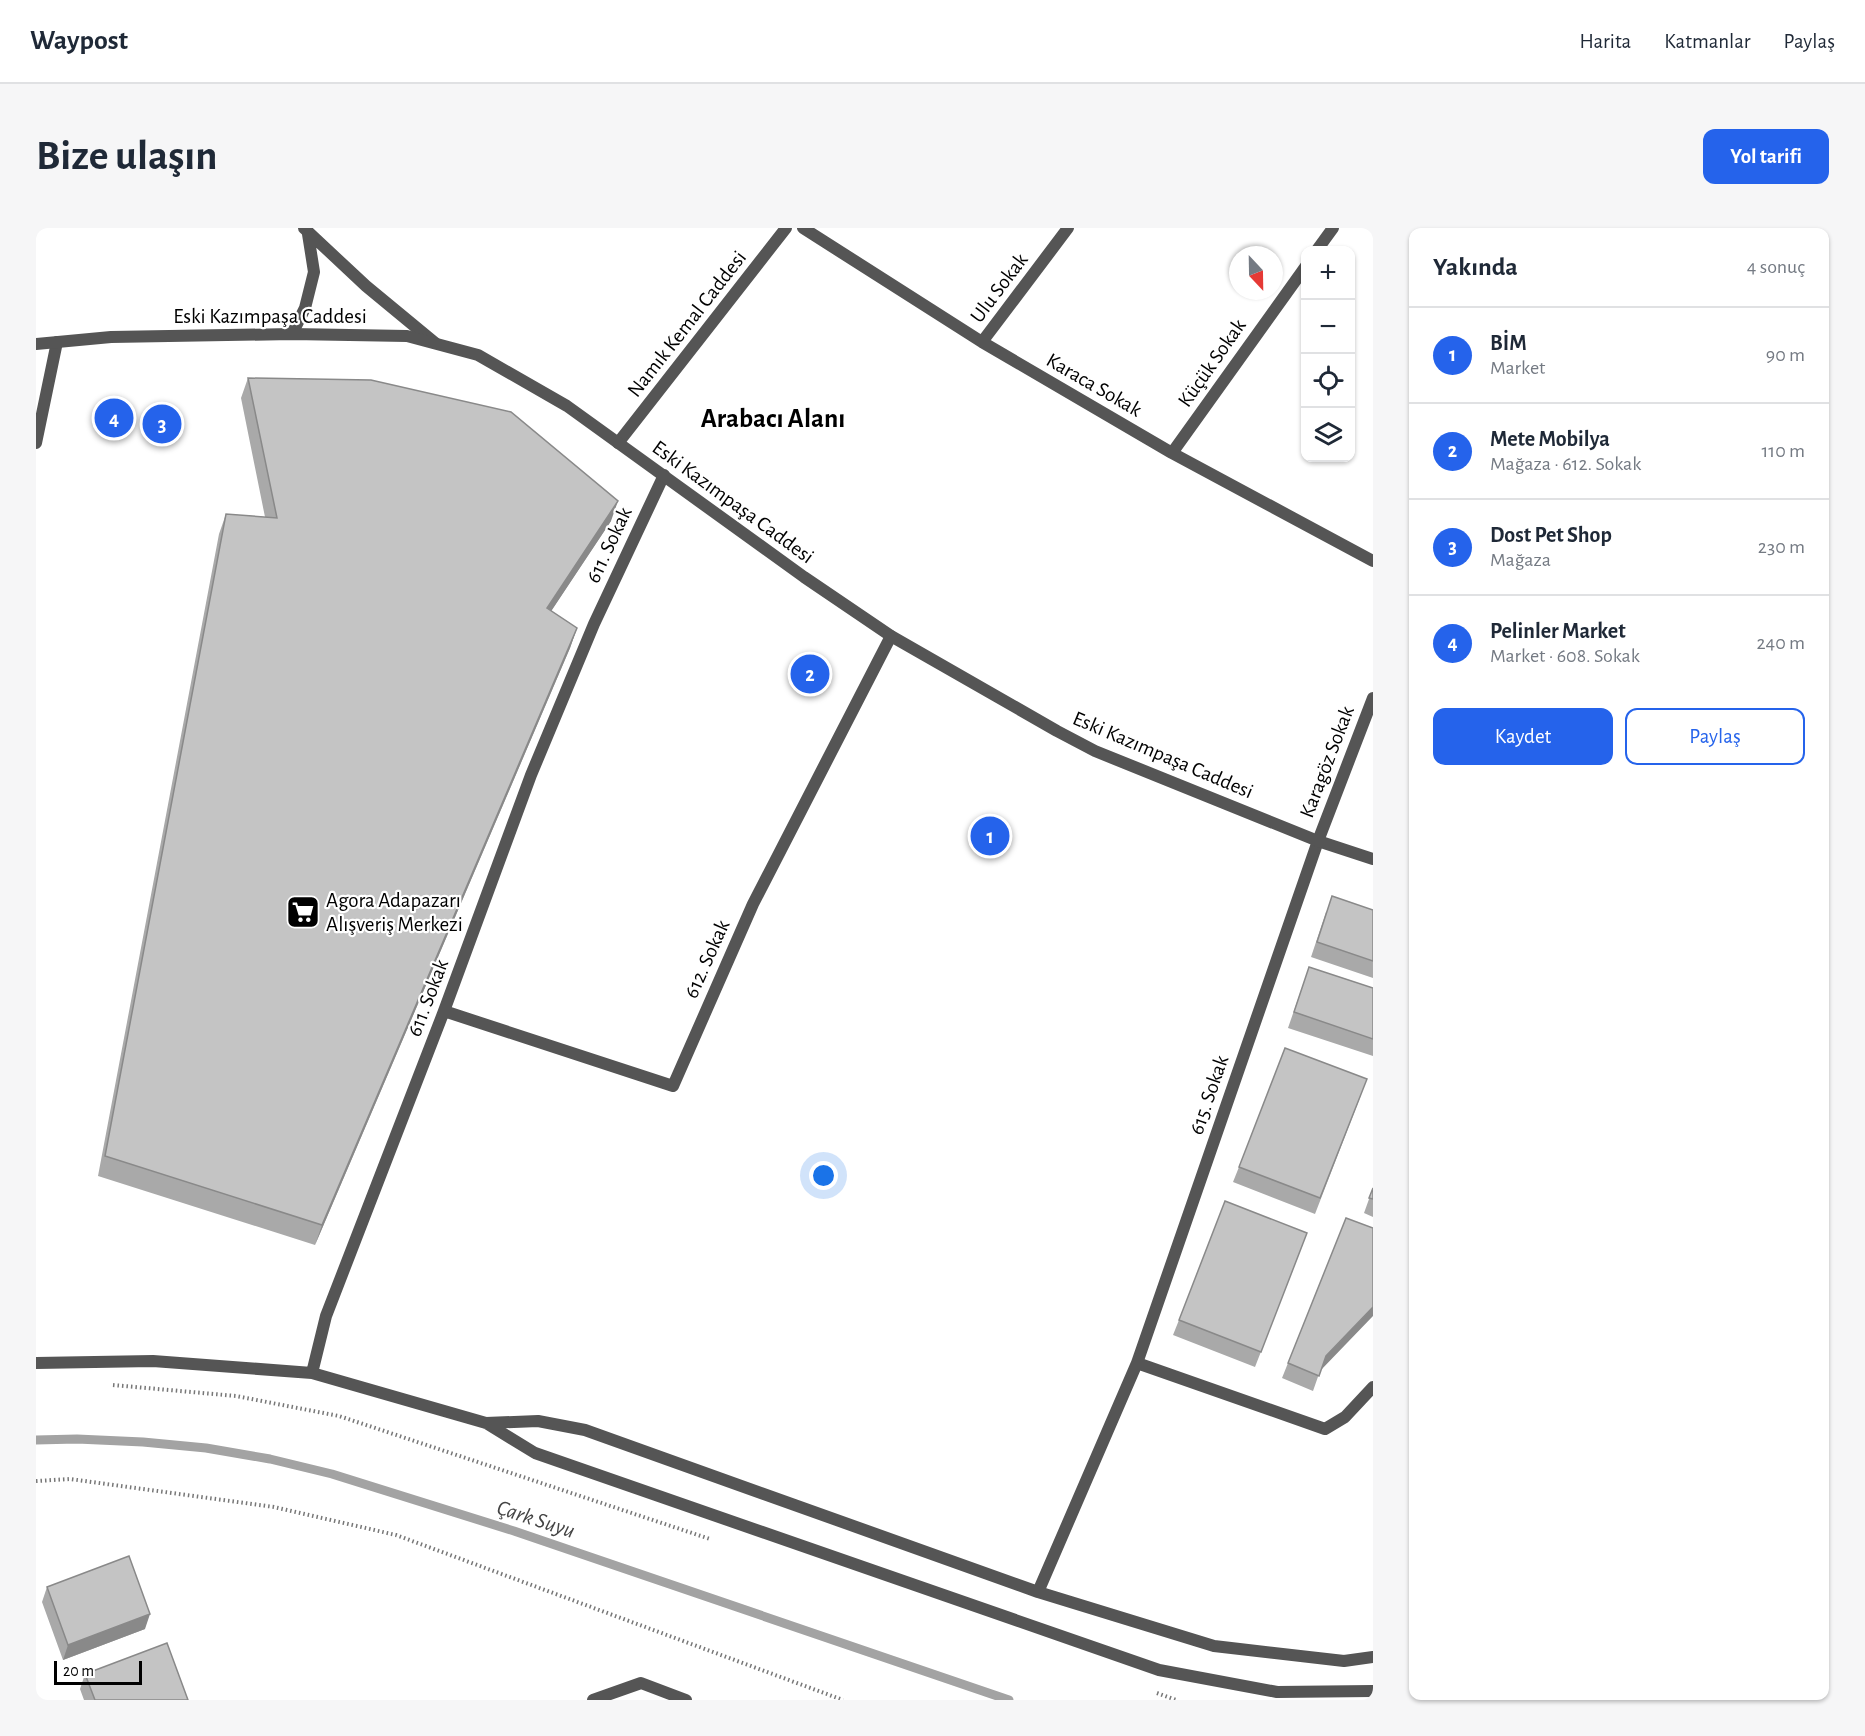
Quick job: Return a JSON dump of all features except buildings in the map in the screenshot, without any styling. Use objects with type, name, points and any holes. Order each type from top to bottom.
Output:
[{"type":"street","name":"Namık Kemal Caddesi","points":[[618,443],[786,228]]},
{"type":"street","name":"Karaca Sokak","points":[[803,228],[982,342],[1172,453],[1373,561]]},
{"type":"street","name":"Ulu Sokak","points":[[982,342],[1068,228]]},
{"type":"street","points":[[1320,246],[1333,228]]},
{"type":"street","points":[[292,334],[305,308],[314,272],[306,231]]},
{"type":"street","points":[[306,231],[366,286],[435,343]]},
{"type":"street","name":"Küçük Sokak","points":[[1172,453],[1301,272]]},
{"type":"street","name":"Eski Kazımpaşa Caddesi","points":[[36,344],[111,337],[292,334],[407,336],[478,355],[567,406],[804,577],[891,636],[1048,726],[1095,751],[1318,841],[1373,859]]},
{"type":"street","points":[[36,443],[57,342]]},
{"type":"street","name":"611. Sokak","points":[[312,1373],[326,1316],[444,1011],[531,775],[594,624],[664,475]]},
{"type":"street","name":"612. Sokak","points":[[444,1011],[673,1086],[753,904],[891,636]]},
{"type":"street","name":"Karagöz Sokak","points":[[1318,841],[1373,698]]},
{"type":"street","name":"615. Sokak","points":[[1038,1592],[1137,1363],[1318,841]]},
{"type":"street","points":[[36,1363],[153,1361],[312,1373],[486,1423],[535,1454],[1160,1670],[1277,1692],[1373,1691]]},
{"type":"street","points":[[1137,1363],[1325,1429],[1345,1417],[1373,1387]]},
{"type":"street","points":[[486,1423],[538,1421],[585,1430],[1038,1592],[1214,1646],[1344,1661],[1373,1657]]},
{"type":"street","points":[[593,1700],[640,1683],[686,1700]]},
{"type":"path","points":[[102,1385],[236,1396],[339,1416],[717,1541]]},
{"type":"path","points":[[36,1481],[70,1479],[274,1507],[396,1535],[843,1700]]},
{"type":"path","points":[[1154,1692],[1176,1700]]},
{"type":"waterway","name":"Çark Suyu","points":[[36,1440],[143,1442],[206,1448],[270,1459],[332,1474],[514,1531],[1009,1700]]},
{"type":"place","name":"Pelinler Market","points":[[114,418]]},
{"type":"place","name":"Dost Pet Shop","points":[[162,424]]},
{"type":"place","name":"Mete Mobilya","points":[[810,674]]},
{"type":"place","name":"BİM","points":[[990,836]]},
{"type":"place","name":"Agora Adapazarı Alışveriş Merkezi","points":[[303,912]]},
{"type":"district","name":"Arabacı Alanı","points":[[773,418]]}]
